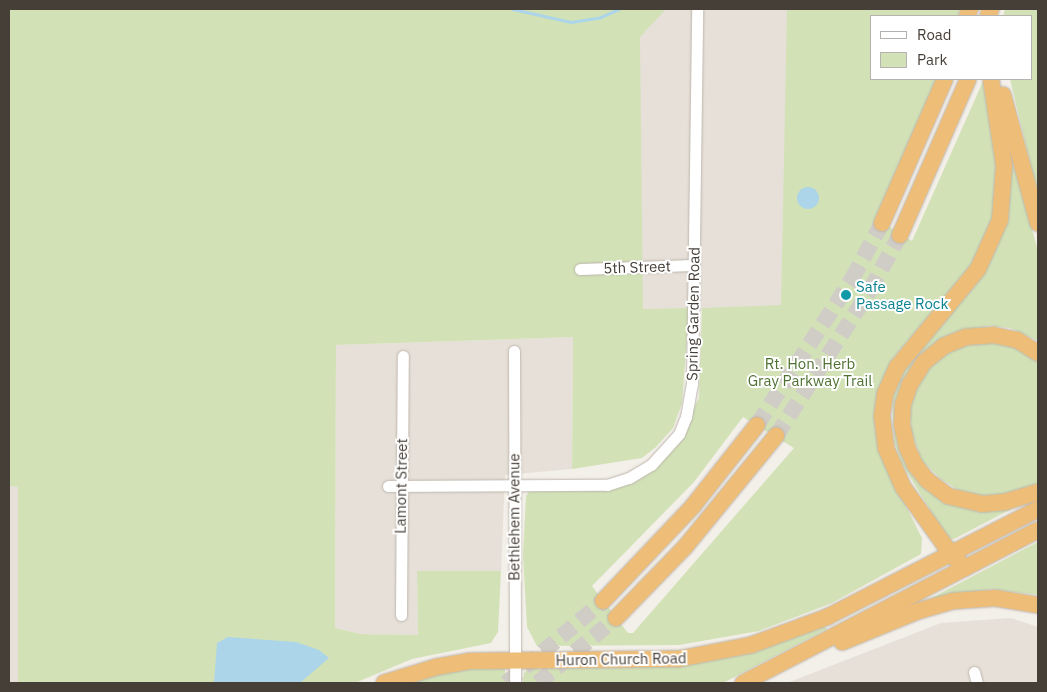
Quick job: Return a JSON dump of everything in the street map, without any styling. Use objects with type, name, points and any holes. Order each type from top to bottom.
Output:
[{"type":"highway","points":[[882,223],[945,80]]},
{"type":"highway","points":[[900,235],[943,142],[968,80]]},
{"type":"highway","points":[[995,80],[1038,223]]},
{"type":"highway","points":[[920,570],[930,556],[931,544],[915,507],[890,459],[882,427],[883,405],[889,384],[902,359],[966,286],[995,236],[1005,184],[995,80]]},
{"type":"highway","points":[[1038,353],[1017,340],[994,335],[966,337],[944,346],[924,362],[910,384],[903,404],[902,425],[907,448],[915,465],[927,480],[948,496],[982,504],[1005,502],[1038,492]]},
{"type":"highway","points":[[603,601],[693,506],[757,425]]},
{"type":"highway","points":[[616,618],[686,547],[776,436]]},
{"type":"highway","points":[[915,507],[951,554],[965,568]]},
{"type":"highway","name":"Huron Church Road","points":[[384,683],[444,665],[514,660],[658,660],[725,652],[807,626],[920,570],[1038,508]]},
{"type":"highway","points":[[744,683],[1038,530]]},
{"type":"highway","points":[[802,653],[843,642],[918,611],[953,601],[995,598],[1038,606]]},
{"type":"street","name":"Spring Garden Road","points":[[388,486],[607,485],[640,472],[671,445],[686,417],[691,399],[696,9]]},
{"type":"street","name":"5th Street","points":[[580,269],[694,265]]},
{"type":"street","name":"Bethlehem Avenue","points":[[514,351],[515,683]]},
{"type":"street","name":"Lamont Street","points":[[401,615],[403,356]]},
{"type":"shaded area","points":[[640,9],[787,9],[787,310],[640,310]]},
{"type":"shaded area","points":[[573,337],[572,469],[505,475],[501,571],[417,571],[418,635],[361,634],[335,628],[336,345]]},
{"type":"shaded area","points":[[9,486],[18,486],[18,683],[9,683]]},
{"type":"shaded area","points":[[1011,618],[1038,627],[1038,683],[787,683],[941,623]]},
{"type":"green space","points":[[9,9],[666,9],[640,37],[643,309],[689,308],[682,403],[673,428],[656,447],[642,458],[572,469],[573,337],[336,345],[335,628],[361,634],[418,635],[417,571],[501,571],[498,632],[491,643],[412,659],[355,683],[18,683],[18,487],[9,486]]},
{"type":"green space","name":"Rt. Hon. Herb Gray Parkway Trail","points":[[787,9],[960,9],[958,15],[870,15],[870,80],[937,80],[875,218],[912,241],[984,80],[997,155],[993,219],[976,259],[890,362],[879,393],[892,478],[922,538],[921,554],[832,603],[759,631],[679,645],[537,646],[527,627],[523,555],[526,496],[530,490],[603,489],[648,472],[672,451],[699,398],[702,308],[781,305]],"holes":[[[743,417],[794,448],[633,633],[628,633],[592,586],[694,482]]]},
{"type":"green space","points":[[1005,9],[1038,9],[1038,196],[1010,80],[1032,80],[1032,15],[1003,15]]},
{"type":"green space","points":[[1015,167],[1038,251],[1038,341],[1010,328],[989,326],[950,335],[921,355],[900,397],[926,486],[1019,505],[954,539],[948,539],[902,464],[894,442],[892,393],[902,368],[981,274],[1009,169]]},
{"type":"green space","points":[[978,339],[1009,342],[1038,359],[1038,484],[1019,492],[987,498],[961,492],[941,479],[922,461],[911,431],[910,406],[920,379],[932,360]]},
{"type":"green space","points":[[1038,542],[1038,595],[990,589],[918,605]]},
{"type":"green space","points":[[825,626],[827,629],[723,683],[523,683],[524,673],[528,669],[642,667]]},
{"type":"green space","points":[[501,665],[505,670],[505,683],[403,683],[454,670]]},
{"type":"water","points":[[808,187],[816,190],[819,198],[816,206],[808,209],[800,206],[797,198],[800,190]]},
{"type":"water","points":[[228,637],[296,642],[319,650],[329,658],[300,683],[214,683],[217,643]]},
{"type":"waterway","points":[[513,9],[571,22],[601,17],[619,9]]},
{"type":"tunnel","points":[[757,425],[852,279],[882,223]]},
{"type":"tunnel","points":[[776,436],[870,290],[900,235]]},
{"type":"tunnel","points":[[506,683],[603,601]]},
{"type":"tunnel","points":[[538,683],[616,618]]},
{"type":"place","name":"Safe Passage Rock","points":[[846,295]]}]
